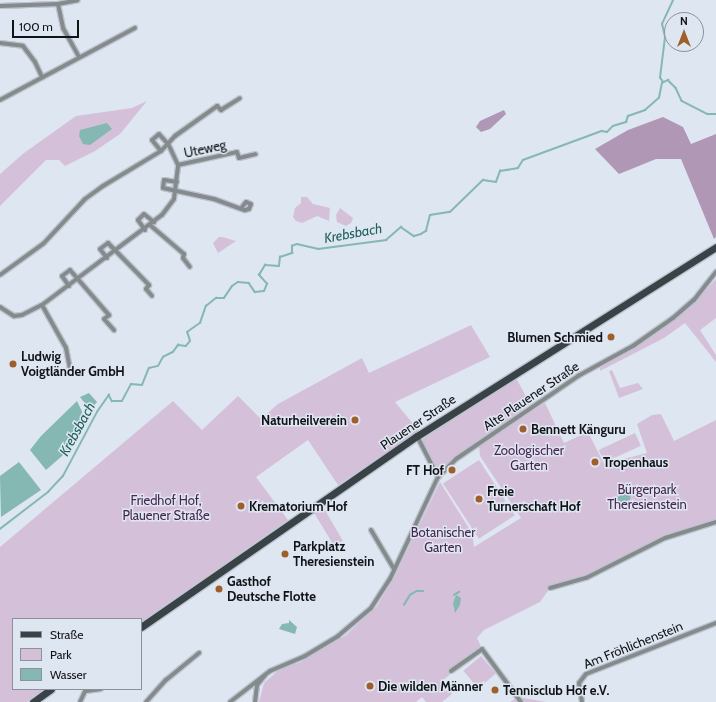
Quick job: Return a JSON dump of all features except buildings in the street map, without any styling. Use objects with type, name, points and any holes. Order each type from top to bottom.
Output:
[{"type":"main road","name":"Plauener Straße","points":[[142,626],[417,436],[716,247]]},
{"type":"main road","points":[[33,702],[50,690]]},
{"type":"street","points":[[0,6],[58,4],[78,0]]},
{"type":"street","points":[[58,4],[63,28],[79,57]]},
{"type":"street","points":[[0,100],[135,28]]},
{"type":"street","points":[[0,43],[23,46],[36,62],[42,77]]},
{"type":"street","points":[[0,275],[44,243],[85,200],[160,151],[217,106],[222,110],[240,98]]},
{"type":"street","points":[[0,307],[14,316],[22,315],[42,305],[145,230],[169,208],[176,191],[178,165],[168,144],[159,134],[152,140],[160,151]]},
{"type":"street","name":"Uteweg","points":[[178,165],[237,152],[239,158],[256,154]]},
{"type":"street","points":[[177,182],[164,180],[163,188],[242,207]]},
{"type":"street","points":[[145,230],[138,220],[144,214],[154,222]]},
{"type":"street","points":[[150,225],[184,254],[183,258],[190,267]]},
{"type":"street","points":[[107,258],[100,249],[108,243],[149,285],[146,289],[152,296]]},
{"type":"street","points":[[69,286],[62,276],[70,270],[109,315],[104,319],[114,330]]},
{"type":"street","name":"Alte Plauener Straße","points":[[230,702],[270,671],[304,656],[338,636],[371,608],[380,596],[394,569],[438,477],[456,459],[547,396],[578,376],[633,346],[673,318],[694,300],[716,272]]},
{"type":"street","points":[[42,305],[66,348],[70,368]]},
{"type":"street","points":[[417,436],[438,477]]},
{"type":"street","points":[[550,588],[586,578],[665,538],[716,522]]},
{"type":"street","points":[[371,530],[394,569]]},
{"type":"street","name":"Am Fröhlichenstein","points":[[582,702],[579,683],[586,674],[716,623]]},
{"type":"street","points":[[451,671],[482,649],[521,702]]},
{"type":"street","points":[[146,702],[166,680],[199,653]]},
{"type":"street","points":[[254,702],[258,685],[270,671]]},
{"type":"street","points":[[80,702],[86,690]]},
{"type":"green space","points":[[147,101],[120,134],[95,151],[65,166],[59,160],[46,160],[0,206],[0,174],[24,153],[76,116],[132,108]]},
{"type":"green space","points":[[301,197],[307,197],[313,204],[330,208],[329,221],[317,216],[302,223],[296,221],[293,217],[295,208],[301,203]]},
{"type":"green space","points":[[340,208],[353,218],[351,223],[346,226],[337,222],[336,215]]},
{"type":"green space","points":[[219,237],[236,241],[218,253],[213,243]]},
{"type":"green space","points":[[716,279],[716,318],[700,330],[716,355],[716,362],[685,323],[664,338],[600,371],[600,368],[654,335],[690,307]]},
{"type":"green space","name":"Friedhof Hof, Plauener Straße","points":[[471,325],[490,357],[395,402],[419,431],[338,485],[308,440],[256,477],[288,520],[142,621],[142,618],[12,618],[12,690],[45,690],[27,702],[0,702],[0,547],[173,401],[202,430],[238,396],[261,419],[278,404],[362,358],[369,373]]},
{"type":"green space","points":[[612,370],[620,388],[638,383],[643,389],[619,398],[609,371]]},
{"type":"green space","points":[[515,376],[530,404],[438,472],[419,437]]},
{"type":"green space","name":"Bürgerpark Theresienstein","points":[[545,403],[564,443],[588,432],[604,464],[647,453],[637,424],[652,415],[661,414],[674,441],[716,420],[716,522],[665,538],[586,578],[550,588],[540,602],[484,630],[477,638],[482,649],[442,681],[452,694],[442,702],[426,702],[422,697],[416,702],[259,702],[264,683],[280,669],[301,662],[346,635],[377,606],[393,580],[440,482],[472,533],[474,547],[521,518],[480,456],[479,445]]},
{"type":"green space","points":[[635,433],[641,446],[605,463],[599,450]]},
{"type":"green space","name":"Freie Turnerschaft Hof","points":[[479,460],[515,515],[479,539],[443,483]]},
{"type":"green space","points":[[322,505],[343,541],[333,544],[314,513]]},
{"type":"green space","points":[[481,656],[496,674],[478,688],[463,671]]},
{"type":"green space","points":[[518,697],[546,702],[510,702]]},
{"type":"shaded area","points":[[504,110],[506,114],[490,129],[481,132],[476,127],[480,121]]},
{"type":"shaded area","points":[[663,117],[683,127],[691,144],[716,134],[716,237],[714,239],[681,159],[656,159],[619,174],[595,149],[628,130]]},
{"type":"water","points":[[107,123],[112,129],[90,145],[83,144],[79,136],[80,130]]},
{"type":"water","points":[[89,393],[97,402],[90,410],[80,397]]},
{"type":"water","points":[[77,401],[87,422],[70,449],[46,470],[30,450],[41,436]]},
{"type":"water","points":[[19,462],[41,490],[1,517],[0,476]]},
{"type":"water","points":[[628,485],[632,487],[629,503],[615,501]]},
{"type":"water","points":[[456,595],[461,598],[460,605],[455,613],[453,603]]},
{"type":"water","points":[[289,620],[297,627],[295,634],[279,629],[282,624],[289,623]]},
{"type":"waterway","points":[[663,82],[660,78],[665,37],[662,24],[673,0]]},
{"type":"waterway","name":"Krebsbach","points":[[0,529],[48,492],[63,476],[97,412],[109,395],[112,401],[122,401],[131,384],[142,385],[149,368],[158,366],[163,357],[173,352],[178,345],[186,346],[190,341],[187,332],[200,323],[206,306],[216,298],[224,298],[232,286],[238,282],[249,283],[255,292],[264,291],[267,284],[259,275],[265,265],[279,266],[280,257],[292,253],[292,246],[297,244],[318,249],[386,240],[401,227],[414,236],[421,234],[426,231],[430,215],[450,212],[483,180],[496,182],[500,171],[518,168],[523,160],[602,131],[607,132],[613,126],[626,122],[628,116],[645,110],[659,98],[662,83],[668,80],[676,88],[682,101],[708,114],[716,114]]},
{"type":"waterway","points":[[404,605],[410,595],[417,591]]},
{"type":"waterway","points":[[418,591],[423,591]]},
{"type":"waterway","points":[[454,595],[459,592]]},
{"type":"place","name":"Blumen Schmied","points":[[611,337]]},
{"type":"place","name":"Ludwig Voigtländer GmbH","points":[[13,364]]},
{"type":"place","name":"Naturheilverein","points":[[355,420]]},
{"type":"place","name":"Bennett Känguru","points":[[523,429]]},
{"type":"place","name":"Tropenhaus","points":[[595,462]]},
{"type":"place","name":"FT Hof","points":[[452,470]]},
{"type":"place","name":"Freie Turnerschaft Hof","points":[[479,499]]},
{"type":"place","name":"Krematorium Hof","points":[[241,506]]},
{"type":"place","name":"Parkplatz Theresienstein","points":[[285,554]]},
{"type":"place","name":"Gasthof Deutsche Flotte","points":[[219,589]]},
{"type":"place","name":"Die wilden Männer","points":[[370,686]]},
{"type":"place","name":"Tennisclub Hof e.V.","points":[[495,690]]},
{"type":"park label","name":"Zoologischer Garten","points":[[529,458]]},
{"type":"park label","name":"Botanischer Garten","points":[[443,540]]}]
